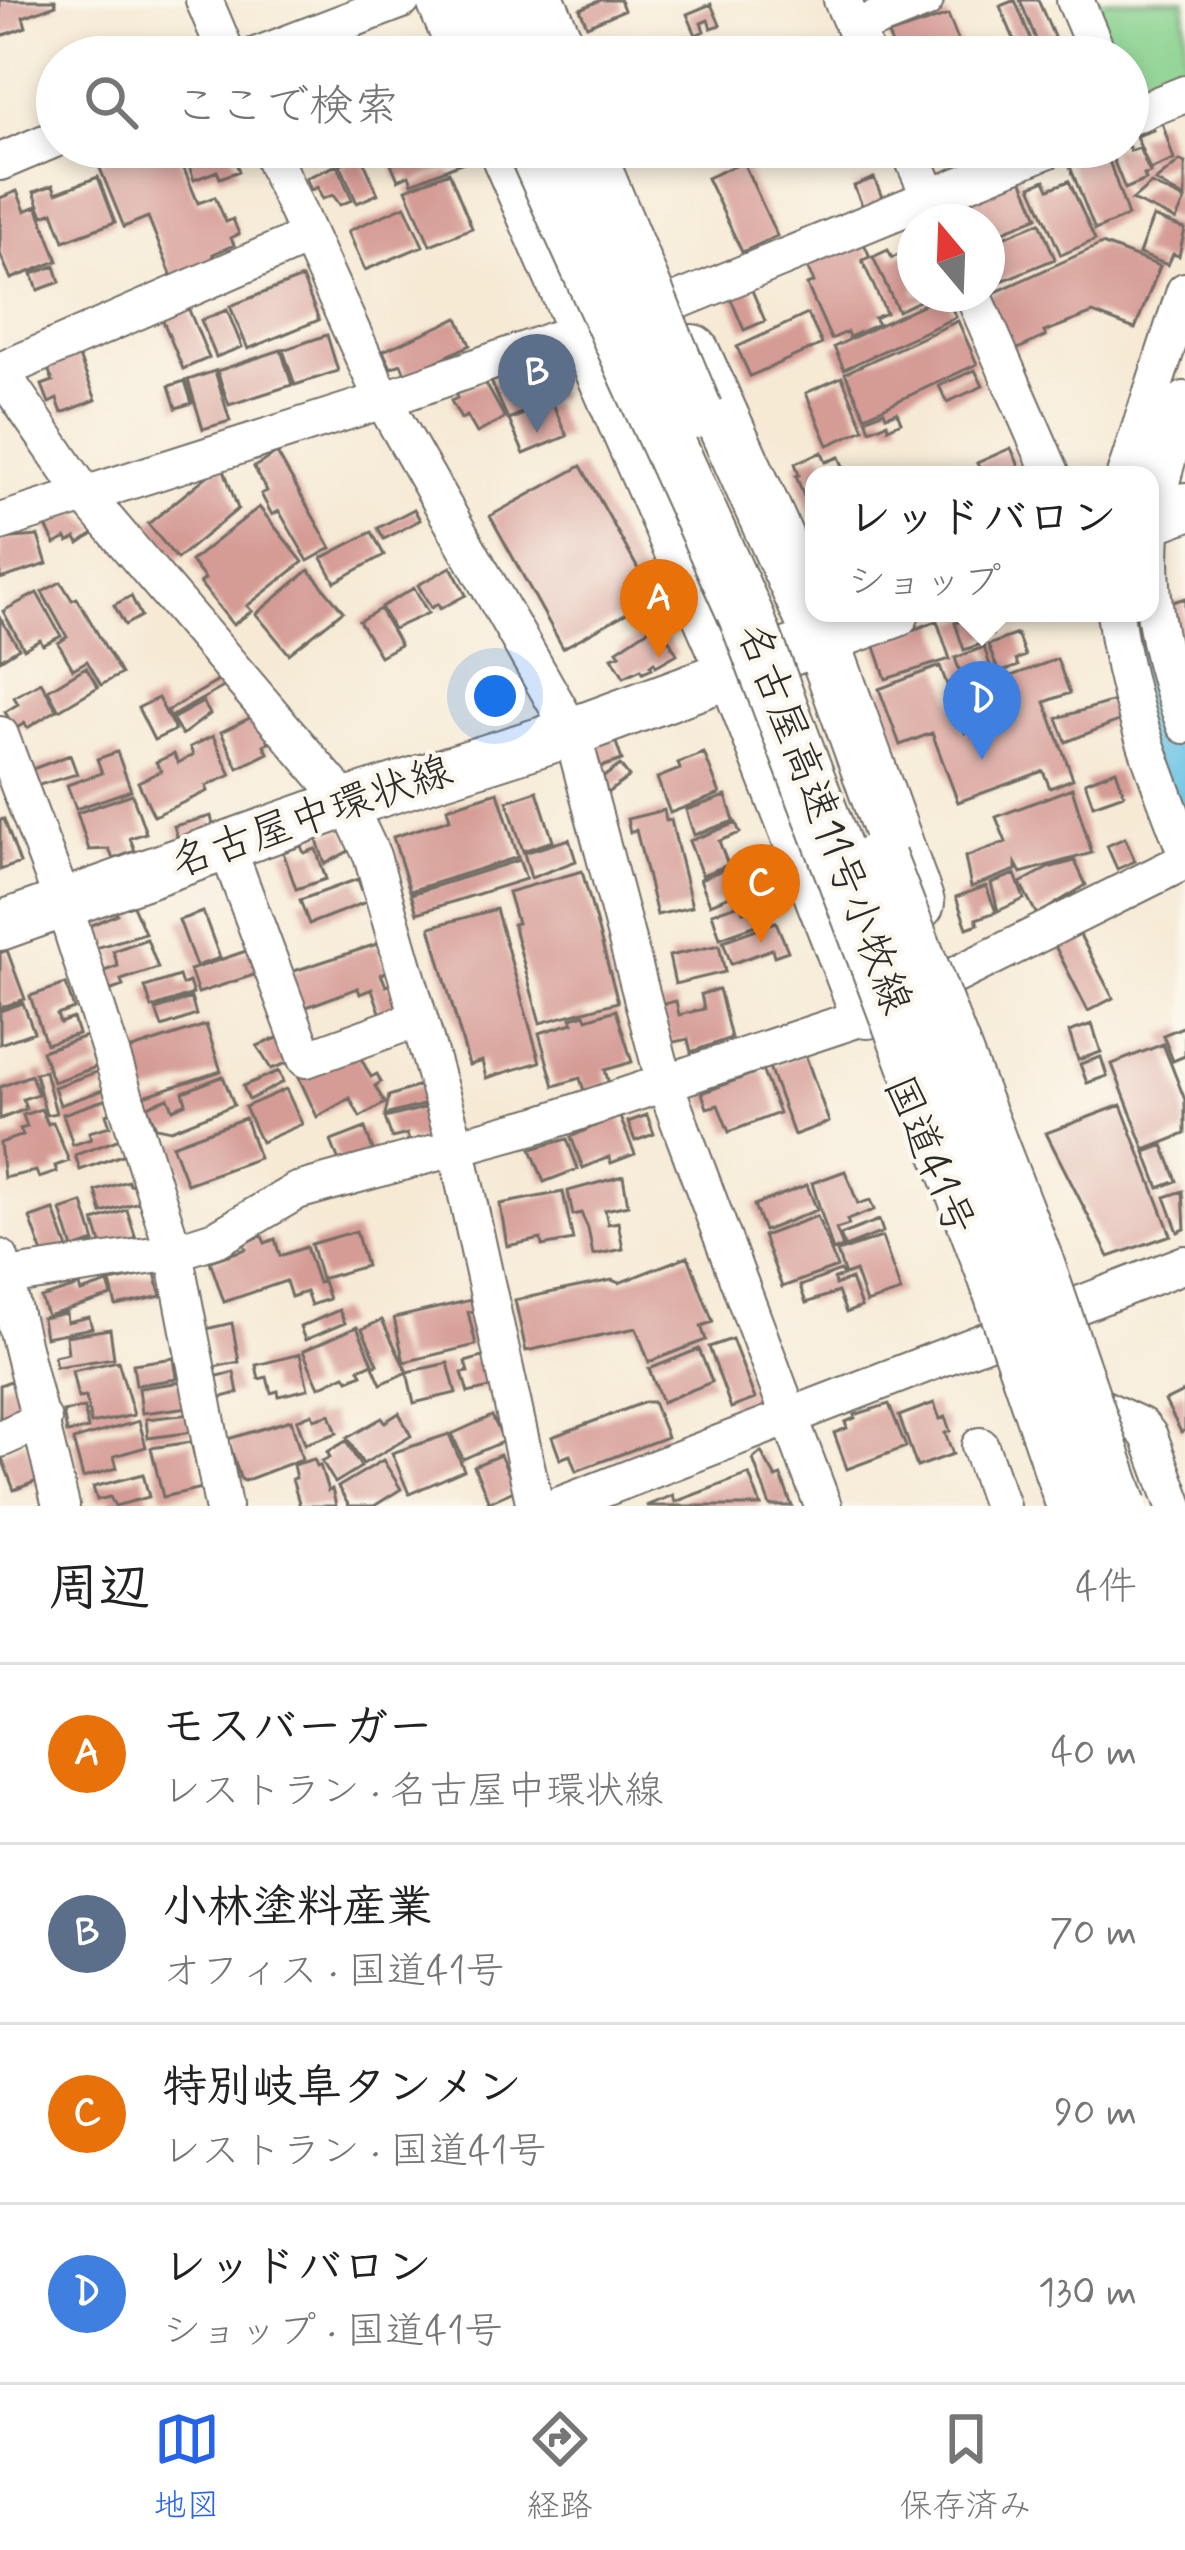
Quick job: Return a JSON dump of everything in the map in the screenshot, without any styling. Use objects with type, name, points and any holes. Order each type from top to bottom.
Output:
[{"type":"highway","points":[[444,0],[459,36]]},
{"type":"highway","points":[[469,0],[485,36]]},
{"type":"highway","points":[[492,0],[508,36]]},
{"type":"highway","points":[[522,0],[538,36]]},
{"type":"highway","points":[[537,0],[553,36]]},
{"type":"highway","name":"国道41号","points":[[515,168],[735,672],[869,1015],[1003,1334],[1058,1506]]},
{"type":"highway","name":"名古屋高速11号小牧線","points":[[543,168],[746,616],[1004,1298],[1074,1506]]},
{"type":"highway","name":"名古屋高速11号小牧線","points":[[594,168],[945,1001],[1120,1506]]},
{"type":"highway","name":"国道41号","points":[[611,168],[805,602]]},
{"type":"highway","name":"国道41号","points":[[814,622],[945,1001],[1068,1310],[1136,1506]]},
{"type":"highway","points":[[867,929],[900,1077],[995,1360],[1037,1506]]},
{"type":"highway","points":[[945,1001],[989,1086],[1159,1506]]},
{"type":"main road","name":"名古屋中環状線","points":[[0,926],[347,803],[572,732],[871,622]]},
{"type":"street","points":[[203,0],[219,36]]},
{"type":"street","points":[[309,36],[402,0]]},
{"type":"street","points":[[854,28],[926,0]]},
{"type":"street","points":[[1075,0],[1091,36]]},
{"type":"street","points":[[1149,109],[1185,94]]},
{"type":"street","points":[[0,162],[36,147]]},
{"type":"street","points":[[277,168],[383,400],[572,732],[664,1084],[823,1506]]},
{"type":"street","points":[[917,168],[933,204]]},
{"type":"street","points":[[947,204],[1015,168]]},
{"type":"street","points":[[670,304],[897,224]]},
{"type":"street","points":[[307,237],[0,371],[86,495],[347,803],[372,856],[457,1150],[535,1506]]},
{"type":"street","points":[[1129,466],[1185,291]]},
{"type":"street","points":[[981,312],[1048,466]]},
{"type":"street","points":[[0,522],[383,400],[583,330]]},
{"type":"street","points":[[1159,562],[1185,400]]},
{"type":"street","points":[[1159,621],[1177,677],[1185,725]]},
{"type":"street","points":[[1116,622],[1123,675],[1185,850]]},
{"type":"street","points":[[0,735],[63,902],[174,1252],[223,1506]]},
{"type":"street","points":[[227,847],[306,1059],[417,1019]]},
{"type":"street","points":[[945,1001],[1185,861]]},
{"type":"street","points":[[61,1506],[2,1271],[174,1252],[218,1238],[297,1191],[457,1150],[869,1015]]},
{"type":"street","points":[[557,1506],[1185,1264]]},
{"type":"street","points":[[1102,1408],[1141,1426],[1149,1436],[1174,1506]]},
{"type":"street","points":[[0,1439],[43,1420]]},
{"type":"street","points":[[980,1446],[1000,1506]]},
{"type":"green space","points":[[1077,0],[1185,0],[1185,91],[1149,106],[1149,36],[1093,36]]},
{"type":"building","points":[[0,0],[55,0],[56,5],[23,17],[26,27],[4,35],[0,32]]},
{"type":"building","points":[[601,0],[620,0],[624,10],[587,26],[580,9]]},
{"type":"building","points":[[1015,0],[1030,36],[1013,36],[1000,6]]},
{"type":"building","points":[[1020,0],[1038,0],[1054,36],[1035,36]]},
{"type":"building","points":[[711,4],[720,25],[711,28],[708,20],[701,23],[704,31],[696,35],[687,14]]},
{"type":"building","points":[[948,15],[956,36],[888,36]]},
{"type":"building","points":[[1161,119],[1174,160],[1150,170],[1149,131],[1153,130],[1150,123]]},
{"type":"building","points":[[1180,161],[1185,163],[1185,198],[1155,181]]},
{"type":"building","points":[[100,168],[184,168],[198,203],[215,197],[226,222],[233,219],[239,234],[231,238],[234,245],[213,254],[215,261],[173,279],[148,217],[124,227]]},
{"type":"building","points":[[190,168],[239,171],[220,178],[217,171],[194,180]]},
{"type":"building","points":[[338,168],[352,200],[340,205],[333,195],[322,199],[318,187],[311,190],[306,178]]},
{"type":"building","points":[[342,168],[367,168],[378,194],[357,203]]},
{"type":"building","points":[[393,168],[449,168],[412,183],[409,175],[398,180]]},
{"type":"building","points":[[730,168],[746,168],[777,236],[742,252],[707,178]]},
{"type":"building","points":[[1071,168],[1112,168],[1128,216],[1095,230]]},
{"type":"building","points":[[1117,168],[1148,168],[1146,180],[1125,189]]},
{"type":"building","points":[[449,172],[472,228],[430,245],[406,189]]},
{"type":"building","points":[[1020,174],[1038,217],[1005,231],[1005,204],[973,204],[969,195]]},
{"type":"building","points":[[98,177],[115,222],[64,241],[53,212],[43,216],[34,192],[53,185],[56,193]]},
{"type":"building","points":[[874,178],[884,202],[864,210],[854,186]]},
{"type":"building","points":[[1045,180],[1049,189],[1069,181],[1095,240],[1061,255],[1031,186]]},
{"type":"building","points":[[1151,184],[1185,200],[1176,220],[1132,200]]},
{"type":"building","points":[[17,191],[25,211],[37,206],[58,261],[11,279],[0,254],[0,198]]},
{"type":"building","points":[[405,206],[423,246],[365,270],[348,231]]},
{"type":"building","points":[[1153,217],[1185,229],[1179,256],[1173,254],[1168,265],[1139,254]]},
{"type":"building","points":[[1040,222],[1055,259],[1005,280],[1005,237]]},
{"type":"building","points":[[862,239],[870,257],[862,260],[886,313],[874,318],[878,324],[831,339],[807,285],[814,282],[806,265]]},
{"type":"building","points":[[1102,244],[1160,266],[1135,329],[1093,313],[1044,332],[1046,336],[1009,353],[991,312],[1005,312],[1005,288]]},
{"type":"building","points":[[888,250],[892,258],[897,256],[897,309],[873,257]]},
{"type":"building","points":[[55,266],[60,282],[38,290],[32,274]]},
{"type":"building","points":[[302,278],[319,320],[248,349],[230,306]]},
{"type":"building","points":[[751,288],[765,321],[744,330],[730,297]]},
{"type":"building","points":[[187,305],[209,358],[183,369],[161,316]]},
{"type":"building","points":[[227,310],[242,347],[216,357],[201,320]]},
{"type":"building","points":[[907,312],[954,312],[956,317],[844,369],[834,347]]},
{"type":"building","points":[[808,314],[822,344],[750,376],[737,347]]},
{"type":"building","points":[[458,318],[470,345],[406,376],[401,364],[391,368],[383,351]]},
{"type":"building","points":[[958,321],[977,364],[865,416],[845,373]]},
{"type":"building","points":[[327,335],[338,371],[295,385],[283,350]]},
{"type":"building","points":[[281,350],[292,385],[229,405],[217,371]]},
{"type":"building","points":[[77,352],[96,400],[62,413],[57,399],[49,403],[42,385],[53,381],[46,364]]},
{"type":"building","points":[[544,365],[559,396],[508,419],[491,382]]},
{"type":"building","points":[[975,370],[983,386],[947,402],[939,386]]},
{"type":"building","points":[[215,371],[230,421],[203,429],[188,380]]},
{"type":"building","points":[[842,377],[864,429],[828,445],[806,393]]},
{"type":"building","points":[[185,381],[192,403],[176,408],[169,386]]},
{"type":"building","points":[[485,382],[505,418],[477,433],[451,401],[457,398],[455,393]]},
{"type":"building","points":[[552,402],[567,436],[524,454],[509,420]]},
{"type":"building","points":[[884,411],[886,416],[897,412],[901,422],[870,430],[866,419]]},
{"type":"building","points":[[1011,448],[1019,466],[978,466]]},
{"type":"building","points":[[822,452],[826,462],[839,457],[843,466],[805,466],[805,499],[795,463]]},
{"type":"building","points":[[277,453],[331,548],[308,561],[279,511],[272,515],[261,494],[267,491],[254,467]]},
{"type":"building","points":[[222,464],[238,509],[177,559],[148,524]]},
{"type":"building","points":[[581,466],[654,598],[563,648],[490,516]]},
{"type":"building","points":[[259,507],[303,562],[247,606],[252,611],[233,625],[200,583],[205,579],[191,561]]},
{"type":"building","points":[[414,509],[420,520],[384,539],[378,528]]},
{"type":"building","points":[[76,511],[99,530],[79,544],[76,538],[68,542],[66,538],[55,544],[45,524]]},
{"type":"building","points":[[372,532],[384,555],[335,582],[322,558]]},
{"type":"building","points":[[38,536],[47,564],[0,579],[0,539]]},
{"type":"building","points":[[451,567],[466,595],[440,609],[438,604],[431,608],[418,585]]},
{"type":"building","points":[[309,570],[343,611],[289,654],[256,614]]},
{"type":"building","points":[[61,582],[72,600],[77,598],[121,674],[101,685],[87,661],[73,669],[58,643],[67,637],[42,592]]},
{"type":"building","points":[[414,588],[428,613],[393,629],[381,607]]},
{"type":"building","points":[[37,593],[61,636],[24,649],[3,611]]},
{"type":"building","points":[[131,596],[141,616],[125,625],[114,605]]},
{"type":"building","points":[[1185,598],[1185,636],[1178,639],[1169,603]]},
{"type":"building","points":[[380,609],[400,645],[380,656],[359,621]]},
{"type":"building","points":[[0,618],[19,648],[0,660]]},
{"type":"building","points":[[659,622],[677,654],[624,677],[612,657]]},
{"type":"building","points":[[937,622],[950,659],[886,679],[874,644]]},
{"type":"building","points":[[987,622],[992,635],[964,650],[955,623]]},
{"type":"building","points":[[1017,634],[1025,656],[1016,660],[1018,666],[999,673],[988,645]]},
{"type":"building","points":[[984,647],[993,674],[963,680],[955,658]]},
{"type":"building","points":[[1057,659],[1070,693],[1045,702],[1073,779],[1050,788],[1043,771],[958,802],[932,733],[900,745],[879,689],[940,666],[965,733],[970,731],[957,696]]},
{"type":"building","points":[[86,667],[98,687],[59,710],[48,690]]},
{"type":"building","points":[[225,677],[229,684],[170,717],[167,711]]},
{"type":"building","points":[[41,682],[57,710],[27,728],[25,723],[15,729],[5,712],[18,704],[14,697]]},
{"type":"building","points":[[158,698],[175,730],[154,740],[138,708]]},
{"type":"building","points":[[1114,701],[1121,720],[1066,742],[1057,718]]},
{"type":"building","points":[[203,702],[210,714],[182,735],[172,719]]},
{"type":"building","points":[[256,715],[269,742],[264,745],[268,753],[238,768],[221,732]]},
{"type":"building","points":[[613,734],[622,760],[601,767],[592,741]]},
{"type":"building","points":[[213,736],[231,775],[154,816],[138,782],[161,771],[156,762],[174,754],[178,763],[193,755],[190,747]]},
{"type":"building","points":[[117,752],[131,790],[76,809],[67,785],[102,773],[97,759]]},
{"type":"building","points":[[704,753],[720,794],[670,813],[657,778]]},
{"type":"building","points":[[70,755],[77,774],[36,786],[30,770]]},
{"type":"building","points":[[620,765],[629,777],[606,794],[597,782]]},
{"type":"building","points":[[1116,770],[1124,794],[1093,805],[1085,782]]},
{"type":"building","points":[[1072,788],[1092,853],[1021,873],[1016,864],[1016,870],[971,887],[965,857],[1006,842],[996,817]]},
{"type":"building","points":[[537,791],[553,841],[523,851],[507,801]]},
{"type":"building","points":[[498,792],[518,857],[410,891],[393,837],[450,819],[447,808]]},
{"type":"building","points":[[132,794],[146,833],[130,838],[135,851],[113,859],[109,849],[89,850],[77,813]]},
{"type":"building","points":[[726,796],[734,821],[694,835],[686,810]]},
{"type":"building","points":[[664,810],[666,821],[671,820],[692,907],[657,915],[636,830],[630,832],[627,819]]},
{"type":"building","points":[[211,816],[214,829],[178,839],[174,826]]},
{"type":"building","points":[[4,819],[20,863],[0,870],[0,820]]},
{"type":"building","points":[[736,823],[740,833],[719,841],[728,865],[702,875],[689,841]]},
{"type":"building","points":[[344,828],[352,849],[325,864],[316,837]]},
{"type":"building","points":[[1125,838],[1135,861],[1117,869],[1107,846]]},
{"type":"building","points":[[569,839],[576,861],[531,878],[524,853]]},
{"type":"building","points":[[301,846],[304,853],[316,849],[326,879],[296,889],[283,852]]},
{"type":"building","points":[[519,860],[526,879],[417,913],[411,894]]},
{"type":"building","points":[[1075,861],[1086,885],[1037,915],[1020,883]]},
{"type":"building","points":[[737,864],[747,889],[710,904],[700,879]]},
{"type":"building","points":[[582,871],[618,1002],[540,1023],[508,892]]},
{"type":"building","points":[[1015,874],[1024,899],[998,911],[991,883]]},
{"type":"building","points":[[358,879],[366,902],[309,924],[300,900]]},
{"type":"building","points":[[986,886],[996,912],[967,928],[956,897]]},
{"type":"building","points":[[128,894],[145,933],[93,949],[85,928],[117,914]]},
{"type":"building","points":[[740,904],[743,912],[753,908],[759,924],[720,938],[712,913]]},
{"type":"building","points":[[496,909],[540,1062],[486,1078],[482,1061],[469,1065],[430,927]]},
{"type":"building","points":[[203,912],[220,958],[196,966],[179,920]]},
{"type":"building","points":[[776,922],[788,951],[774,956],[772,949],[731,964],[723,941]]},
{"type":"building","points":[[1079,933],[1113,998],[1088,1011],[1055,946]]},
{"type":"building","points":[[147,939],[158,968],[121,980],[123,986],[106,992],[99,973],[118,966],[113,951]]},
{"type":"building","points":[[377,944],[387,972],[381,974],[402,1009],[381,1015],[372,989],[360,994],[358,988],[301,1009],[288,973]]},
{"type":"building","points":[[719,945],[725,972],[675,984],[669,956]]},
{"type":"building","points":[[252,949],[260,973],[198,993],[190,970]]},
{"type":"building","points":[[7,950],[25,999],[0,1008],[0,953]]},
{"type":"building","points":[[179,976],[182,985],[189,982],[193,994],[152,1008],[145,987]]},
{"type":"building","points":[[66,984],[74,1009],[57,1015],[60,1023],[73,1018],[78,1034],[46,1044],[30,996]]},
{"type":"building","points":[[719,989],[731,1038],[691,1052],[688,1039],[670,1043],[659,1005],[676,1001],[679,1015],[704,1009],[701,994]]},
{"type":"building","points":[[191,998],[196,1015],[162,1027],[156,1010]]},
{"type":"building","points":[[23,1003],[34,1032],[0,1044],[0,1011]]},
{"type":"building","points":[[616,1010],[632,1062],[605,1070],[609,1084],[584,1091],[580,1078],[554,1086],[539,1033],[573,1023],[571,1018],[585,1014],[587,1019]]},
{"type":"building","points":[[1092,1024],[1101,1052],[1078,1060],[1069,1032]]},
{"type":"building","points":[[206,1025],[221,1071],[141,1097],[126,1051]]},
{"type":"building","points":[[1185,1026],[1185,1056],[1173,1061],[1163,1035]]},
{"type":"building","points":[[89,1035],[99,1066],[53,1082],[42,1051]]},
{"type":"building","points":[[283,1036],[292,1061],[271,1069],[257,1046]]},
{"type":"building","points":[[1163,1044],[1185,1100],[1185,1134],[1145,1150],[1112,1064]]},
{"type":"building","points":[[358,1053],[371,1077],[377,1074],[381,1082],[375,1086],[385,1103],[360,1117],[350,1098],[317,1117],[299,1078]]},
{"type":"building","points":[[805,1054],[829,1122],[794,1135],[769,1067]]},
{"type":"building","points":[[1101,1057],[1107,1076],[1087,1083],[1080,1064]]},
{"type":"building","points":[[762,1070],[779,1113],[729,1132],[718,1105],[707,1108],[702,1093]]},
{"type":"building","points":[[45,1071],[56,1113],[46,1115],[35,1073]]},
{"type":"building","points":[[99,1071],[106,1089],[60,1105],[54,1087]]},
{"type":"building","points":[[279,1071],[283,1082],[249,1100],[243,1086]]},
{"type":"building","points":[[31,1075],[38,1094],[23,1099],[26,1109],[0,1119],[0,1087]]},
{"type":"building","points":[[223,1076],[234,1105],[171,1130],[156,1127],[147,1106],[168,1098],[173,1109],[186,1103],[183,1092]]},
{"type":"building","points":[[422,1085],[427,1104],[385,1115],[389,1096]]},
{"type":"building","points":[[286,1089],[302,1124],[261,1142],[245,1107]]},
{"type":"building","points":[[107,1099],[110,1126],[89,1132],[91,1139],[73,1145],[63,1114]]},
{"type":"building","points":[[1121,1105],[1171,1235],[1109,1257],[1046,1133]]},
{"type":"building","points":[[428,1107],[436,1140],[409,1141],[407,1134],[392,1138],[385,1118]]},
{"type":"building","points":[[41,1109],[48,1124],[53,1122],[69,1161],[55,1166],[57,1172],[39,1178],[36,1171],[4,1178],[0,1143],[23,1135],[20,1129],[27,1127],[23,1115]]},
{"type":"building","points":[[619,1115],[635,1154],[611,1163],[609,1157],[583,1168],[571,1137]]},
{"type":"building","points":[[647,1115],[654,1134],[635,1141],[628,1122]]},
{"type":"building","points":[[245,1118],[259,1158],[187,1184],[172,1145]]},
{"type":"building","points":[[365,1128],[374,1153],[341,1166],[331,1141]]},
{"type":"building","points":[[120,1139],[125,1154],[80,1170],[75,1155]]},
{"type":"building","points":[[567,1139],[578,1169],[544,1182],[531,1149]]},
{"type":"building","points":[[1163,1145],[1177,1181],[1159,1188],[1145,1152]]},
{"type":"building","points":[[845,1171],[858,1204],[870,1200],[874,1210],[836,1229],[843,1247],[833,1251],[812,1183]]},
{"type":"building","points":[[623,1176],[628,1205],[605,1210],[608,1224],[618,1222],[623,1249],[593,1255],[588,1228],[581,1213],[573,1215],[568,1191]]},
{"type":"building","points":[[128,1181],[134,1184],[139,1202],[102,1213],[96,1191]]},
{"type":"building","points":[[807,1185],[817,1210],[764,1231],[754,1205]]},
{"type":"building","points":[[1183,1191],[1185,1229],[1178,1232],[1165,1197]]},
{"type":"building","points":[[563,1192],[573,1240],[542,1246],[541,1239],[507,1246],[500,1204]]},
{"type":"building","points":[[83,1203],[95,1242],[73,1249],[61,1210]]},
{"type":"building","points":[[54,1210],[68,1249],[44,1257],[30,1218]]},
{"type":"building","points":[[127,1210],[137,1242],[102,1247],[94,1221]]},
{"type":"building","points":[[817,1216],[837,1267],[782,1287],[763,1236]]},
{"type":"building","points":[[879,1220],[883,1232],[845,1247],[840,1235]]},
{"type":"building","points":[[356,1231],[366,1266],[321,1279],[311,1244]]},
{"type":"building","points":[[262,1236],[265,1243],[275,1239],[280,1256],[306,1247],[329,1299],[311,1305],[306,1292],[291,1297],[286,1281],[224,1302],[210,1261],[246,1249],[243,1242]]},
{"type":"building","points":[[882,1237],[901,1292],[866,1303],[855,1271],[845,1275],[837,1252]]},
{"type":"building","points":[[688,1256],[713,1322],[701,1326],[706,1340],[649,1362],[636,1328],[526,1351],[515,1300],[612,1280],[619,1283]]},
{"type":"building","points":[[840,1271],[843,1276],[834,1279],[835,1285],[851,1279],[861,1307],[846,1313],[838,1292],[806,1303],[800,1286]]},
{"type":"building","points":[[155,1273],[161,1296],[116,1306],[110,1282]]},
{"type":"building","points":[[108,1283],[112,1296],[47,1316],[41,1298]]},
{"type":"building","points":[[471,1300],[474,1311],[468,1312],[476,1345],[404,1362],[394,1318]]},
{"type":"building","points":[[339,1310],[345,1323],[305,1340],[300,1327]]},
{"type":"building","points":[[66,1313],[67,1322],[89,1317],[92,1328],[45,1337],[42,1318]]},
{"type":"building","points":[[382,1320],[407,1372],[381,1384],[373,1366],[378,1364],[362,1329]]},
{"type":"building","points":[[232,1323],[239,1362],[214,1367],[206,1329]]},
{"type":"building","points":[[357,1327],[373,1363],[359,1369],[362,1374],[348,1380],[345,1375],[319,1387],[303,1351]]},
{"type":"building","points":[[110,1329],[114,1358],[56,1367],[54,1356],[68,1353],[66,1336]]},
{"type":"building","points":[[732,1339],[755,1399],[731,1408],[709,1347]]},
{"type":"building","points":[[699,1349],[712,1382],[662,1402],[649,1369]]},
{"type":"building","points":[[300,1354],[308,1389],[279,1396],[278,1391],[271,1393],[267,1377],[259,1379],[256,1365]]},
{"type":"building","points":[[486,1356],[494,1387],[468,1393],[462,1373],[468,1372],[465,1362]]},
{"type":"building","points":[[174,1358],[177,1379],[136,1385],[133,1364]]},
{"type":"building","points":[[118,1361],[134,1415],[91,1424],[86,1397],[78,1398],[72,1371]]},
{"type":"building","points":[[448,1363],[456,1393],[414,1403],[407,1372]]},
{"type":"building","points":[[234,1372],[238,1393],[219,1398],[214,1377]]},
{"type":"building","points":[[13,1380],[23,1408],[0,1419],[0,1385]]},
{"type":"building","points":[[182,1382],[189,1407],[142,1413],[139,1388]]},
{"type":"building","points":[[1185,1391],[1185,1430],[1181,1432],[1165,1401]]},
{"type":"building","points":[[653,1402],[667,1437],[576,1471],[570,1455],[560,1459],[552,1437]]},
{"type":"building","points":[[934,1403],[940,1419],[945,1417],[953,1454],[917,1467],[899,1416]]},
{"type":"building","points":[[889,1404],[906,1447],[847,1469],[834,1433],[847,1428],[845,1422],[854,1415]]},
{"type":"building","points":[[84,1408],[88,1429],[67,1433],[63,1412]]},
{"type":"building","points":[[399,1413],[411,1436],[363,1464],[347,1438]]},
{"type":"building","points":[[191,1414],[193,1432],[148,1438],[146,1419]]},
{"type":"building","points":[[312,1414],[314,1419],[330,1414],[337,1433],[305,1444],[297,1420]]},
{"type":"building","points":[[492,1416],[504,1441],[463,1459],[452,1434]]},
{"type":"building","points":[[291,1420],[302,1459],[244,1481],[240,1478],[228,1439]]},
{"type":"building","points":[[139,1421],[146,1447],[114,1456],[117,1468],[83,1478],[73,1440]]},
{"type":"building","points":[[449,1434],[464,1470],[409,1494],[392,1453]]},
{"type":"building","points":[[25,1441],[40,1480],[14,1490],[0,1453]]},
{"type":"building","points":[[346,1441],[361,1467],[335,1483],[322,1461],[330,1457],[327,1452]]},
{"type":"building","points":[[191,1442],[202,1488],[163,1497],[151,1448]]},
{"type":"building","points":[[761,1452],[776,1478],[781,1476],[792,1506],[770,1506],[753,1459]]},
{"type":"building","points":[[500,1455],[516,1490],[489,1502],[474,1466]]},
{"type":"building","points":[[314,1459],[336,1506],[300,1506],[293,1465]]},
{"type":"building","points":[[383,1460],[401,1489],[374,1506],[349,1506],[338,1487]]},
{"type":"building","points":[[143,1474],[149,1497],[115,1506],[110,1497],[97,1500],[93,1487]]},
{"type":"building","points":[[749,1474],[761,1506],[646,1506],[673,1495],[675,1502]]},
{"type":"waterway","points":[[1138,622],[1145,677],[1185,786]]},
{"type":"place","name":"小林塗料産業","points":[[537,433]]},
{"type":"place","name":"モスバーガー","points":[[659,658]]},
{"type":"place","name":"レッドバロン","points":[[982,760]]},
{"type":"place","name":"特別岐阜タンメン","points":[[761,943]]}]
